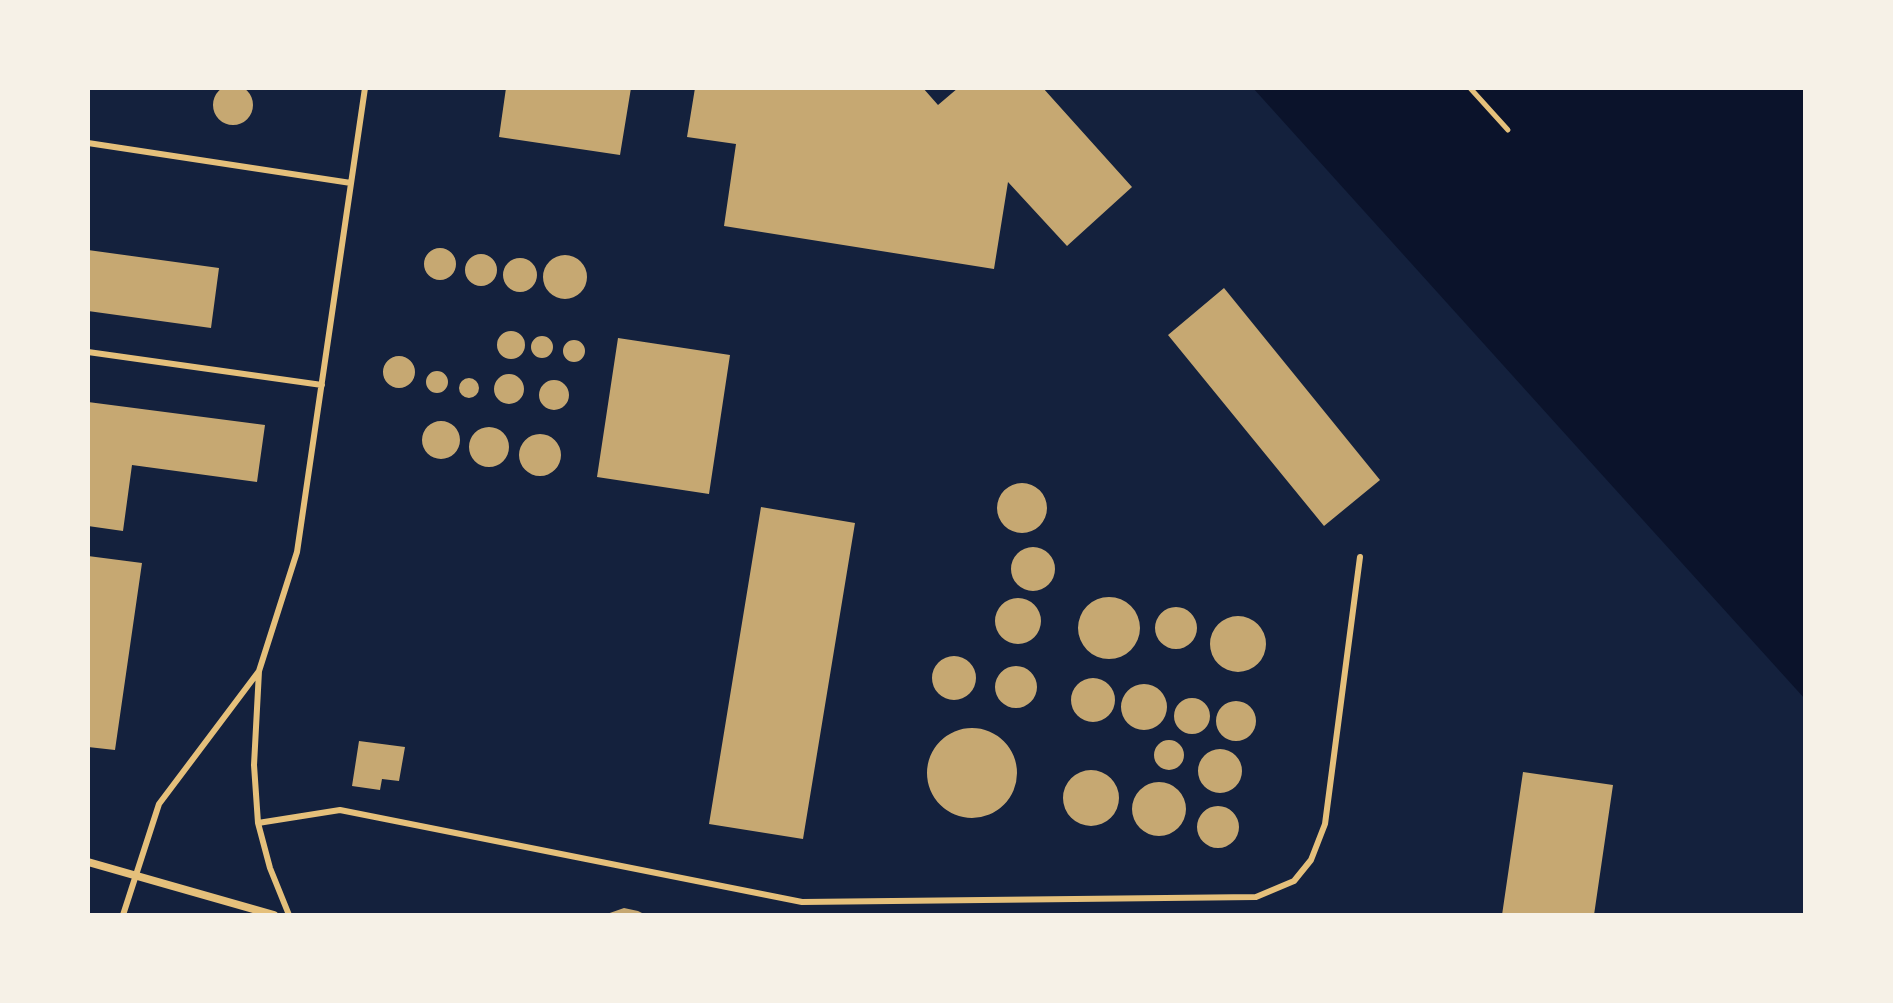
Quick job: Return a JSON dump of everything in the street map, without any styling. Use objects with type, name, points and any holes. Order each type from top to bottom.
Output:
[{"type":"street","points":[[88,862],[274,915]]},
{"type":"lane","points":[[289,915],[270,868],[258,823],[254,765],[259,671],[297,552],[365,88]]},
{"type":"lane","points":[[88,143],[351,183]]},
{"type":"lane","points":[[88,352],[322,385]]},
{"type":"lane","points":[[258,823],[340,810],[802,902],[1256,897],[1294,881],[1311,860],[1325,824],[1360,557]]},
{"type":"lane","points":[[123,915],[159,804],[259,671]]},
{"type":"path","points":[[1470,88],[1508,130]]},
{"type":"water","points":[[1253,88],[1805,88],[1805,699],[1595,467]]},
{"type":"building","points":[[233,85],[247,91],[253,105],[247,119],[233,125],[219,119],[213,105],[219,91]]},
{"type":"building","points":[[506,88],[631,88],[620,155],[499,137]]},
{"type":"building","points":[[695,88],[923,88],[938,105],[958,88],[1043,88],[1132,187],[1067,246],[1008,182],[994,269],[724,226],[736,144],[687,137]]},
{"type":"building","points":[[440,248],[452,252],[456,264],[452,276],[440,280],[428,276],[424,264],[428,252]]},
{"type":"building","points":[[88,250],[219,268],[211,328],[88,311]]},
{"type":"building","points":[[481,254],[492,259],[497,270],[492,281],[481,286],[470,281],[465,270],[470,259]]},
{"type":"building","points":[[565,255],[581,261],[587,277],[581,293],[565,299],[549,293],[543,277],[549,261]]},
{"type":"building","points":[[520,258],[532,263],[537,275],[532,287],[520,292],[508,287],[503,275],[508,263]]},
{"type":"building","points":[[1224,288],[1380,480],[1324,526],[1168,335]]},
{"type":"building","points":[[511,331],[521,335],[525,345],[521,355],[511,359],[501,355],[497,345],[501,335]]},
{"type":"building","points":[[542,336],[550,339],[553,347],[550,355],[542,358],[534,355],[531,347],[534,339]]},
{"type":"building","points":[[618,338],[730,355],[709,494],[597,477]]},
{"type":"building","points":[[570,340],[578,340],[585,351],[578,362],[570,362],[563,355],[563,347]]},
{"type":"building","points":[[399,356],[410,361],[415,372],[410,383],[399,388],[388,383],[383,372],[388,361]]},
{"type":"building","points":[[437,371],[445,374],[448,382],[445,390],[437,393],[429,390],[426,382],[429,374]]},
{"type":"building","points":[[509,374],[520,378],[524,389],[520,400],[509,404],[498,400],[494,389],[498,378]]},
{"type":"building","points":[[465,378],[473,378],[479,388],[473,398],[465,398],[459,392],[459,384]]},
{"type":"building","points":[[554,380],[565,384],[569,395],[565,406],[554,410],[543,406],[539,395],[543,384]]},
{"type":"building","points":[[88,402],[265,425],[257,482],[132,465],[123,531],[88,526]]},
{"type":"building","points":[[441,421],[454,427],[460,440],[454,453],[441,459],[428,453],[422,440],[428,427]]},
{"type":"building","points":[[489,427],[503,433],[509,447],[503,461],[489,467],[475,461],[469,447],[475,433]]},
{"type":"building","points":[[540,434],[555,440],[561,455],[555,470],[540,476],[525,470],[519,455],[525,440]]},
{"type":"building","points":[[1022,483],[1039,491],[1047,508],[1039,525],[1022,533],[1005,525],[997,508],[1005,491]]},
{"type":"building","points":[[761,507],[855,523],[803,839],[709,824]]},
{"type":"building","points":[[1033,547],[1049,553],[1055,569],[1049,585],[1033,591],[1017,585],[1011,569],[1017,553]]},
{"type":"building","points":[[88,556],[142,563],[115,750],[88,747]]},
{"type":"building","points":[[1109,597],[1131,606],[1140,628],[1131,650],[1109,659],[1087,650],[1078,628],[1087,606]]},
{"type":"building","points":[[1018,598],[1034,605],[1041,621],[1034,637],[1018,644],[1002,637],[995,621],[1002,605]]},
{"type":"building","points":[[1176,607],[1191,613],[1197,628],[1191,643],[1176,649],[1161,643],[1155,628],[1161,613]]},
{"type":"building","points":[[1238,616],[1258,624],[1266,644],[1258,664],[1238,672],[1218,664],[1210,644],[1218,624]]},
{"type":"building","points":[[954,656],[969,663],[976,678],[969,693],[954,700],[939,693],[932,678],[939,663]]},
{"type":"building","points":[[1016,666],[1031,672],[1037,687],[1031,702],[1016,708],[1001,702],[995,687],[1001,672]]},
{"type":"building","points":[[1093,678],[1109,684],[1115,700],[1109,716],[1093,722],[1077,716],[1071,700],[1077,684]]},
{"type":"building","points":[[1144,684],[1160,691],[1167,707],[1160,723],[1144,730],[1128,723],[1121,707],[1128,691]]},
{"type":"building","points":[[1192,698],[1204,704],[1210,716],[1204,728],[1192,734],[1180,728],[1174,716],[1180,704]]},
{"type":"building","points":[[1236,701],[1250,707],[1256,721],[1250,735],[1236,741],[1222,735],[1216,721],[1222,707]]},
{"type":"building","points":[[972,728],[989,732],[1004,741],[1013,756],[1017,773],[1013,790],[1004,805],[989,814],[972,818],[955,814],[940,805],[931,790],[927,773],[931,756],[940,741],[955,732]]},
{"type":"building","points":[[1169,740],[1180,744],[1184,755],[1180,766],[1169,770],[1158,766],[1154,755],[1158,744]]},
{"type":"building","points":[[359,741],[405,747],[399,781],[382,779],[380,790],[352,786]]},
{"type":"building","points":[[1220,749],[1236,755],[1242,771],[1236,787],[1220,793],[1204,787],[1198,771],[1204,755]]},
{"type":"building","points":[[1091,770],[1111,778],[1119,798],[1111,818],[1091,826],[1071,818],[1063,798],[1071,778]]},
{"type":"building","points":[[1523,772],[1613,785],[1594,915],[1502,915]]},
{"type":"building","points":[[1159,782],[1178,790],[1186,809],[1178,828],[1159,836],[1140,828],[1132,809],[1140,790]]},
{"type":"building","points":[[1218,806],[1233,812],[1239,827],[1233,842],[1218,848],[1203,842],[1197,827],[1203,812]]},
{"type":"building","points":[[624,908],[638,911],[646,915],[604,915]]}]
